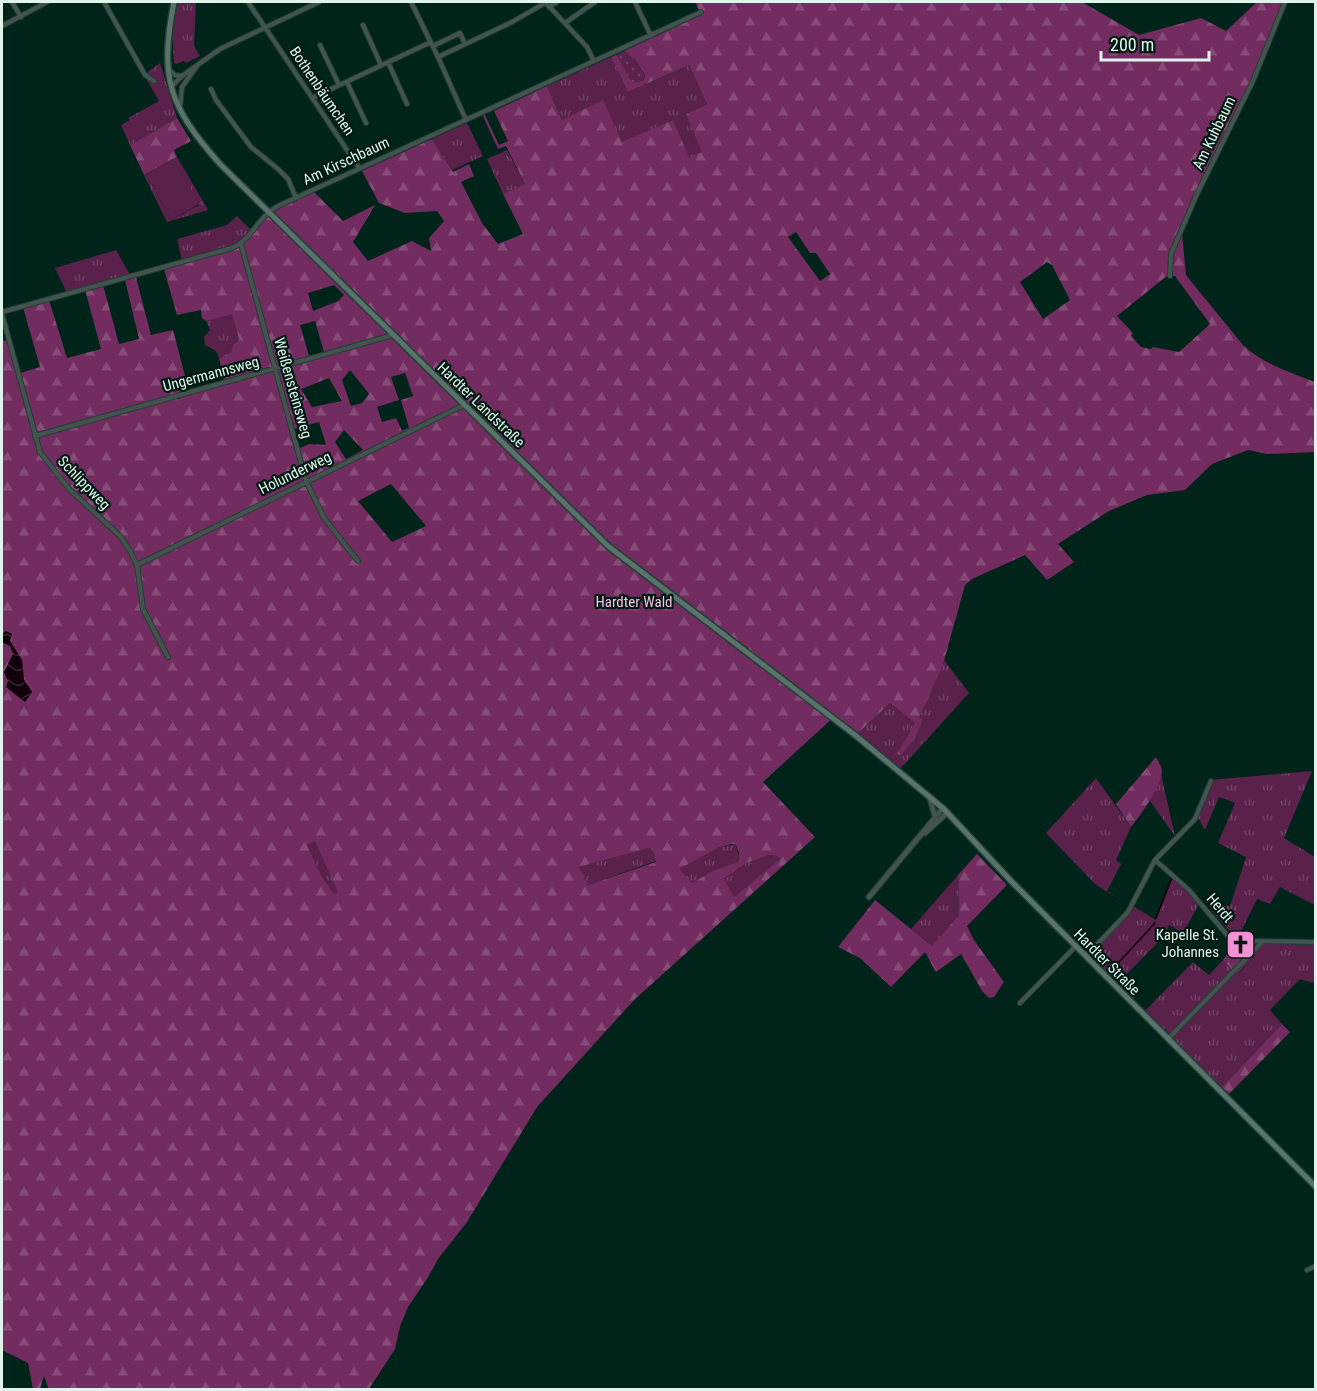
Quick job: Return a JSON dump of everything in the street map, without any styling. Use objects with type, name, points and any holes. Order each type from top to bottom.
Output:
[{"type":"main road","name":"Hardter Landstraße","points":[[174,2],[168,45],[171,87],[189,128],[202,145],[267,212],[615,552],[881,756]]},
{"type":"main road","name":"Hardter Straße","points":[[881,756],[945,810],[1075,947],[1316,1187]]},
{"type":"street","points":[[12,2],[21,17]]},
{"type":"street","points":[[2,26],[47,2]]},
{"type":"street","points":[[104,2],[145,75],[154,81]]},
{"type":"street","name":"Bothenbäumchen","points":[[248,2],[359,168]]},
{"type":"street","points":[[171,87],[182,76],[220,49],[319,2]]},
{"type":"street","points":[[411,2],[466,120]]},
{"type":"street","points":[[438,57],[512,22],[545,2],[587,47],[594,61]]},
{"type":"street","points":[[549,7],[557,2]]},
{"type":"street","points":[[565,23],[595,2]]},
{"type":"street","points":[[635,2],[651,36]]},
{"type":"street","name":"Am Kuhbaum","points":[[1170,276],[1171,254],[1197,194],[1253,81],[1285,2]]},
{"type":"street","name":"Am Kirschbaum","points":[[241,244],[267,212],[701,12]]},
{"type":"street","points":[[363,24],[381,65]]},
{"type":"street","points":[[312,98],[381,65],[460,33],[465,44]]},
{"type":"street","points":[[320,45],[339,85]]},
{"type":"street","points":[[388,62],[407,104]]},
{"type":"street","points":[[181,112],[182,87],[197,66]]},
{"type":"street","points":[[168,69],[175,75],[182,76]]},
{"type":"street","points":[[347,82],[366,123]]},
{"type":"street","points":[[171,87],[182,87]]},
{"type":"street","points":[[211,88],[216,100],[251,147],[288,179],[296,198]]},
{"type":"street","points":[[2,313],[241,244]]},
{"type":"street","name":"Weißensteinsweg","points":[[241,244],[306,481],[324,518],[358,561]]},
{"type":"street","name":"Schlippweg","points":[[2,313],[39,452],[69,489],[120,536],[137,565],[143,609],[168,657]]},
{"type":"street","name":"Ungermannsweg","points":[[35,436],[393,335]]},
{"type":"street","name":"Holunderweg","points":[[137,565],[464,405]]},
{"type":"street","points":[[1085,957],[1128,912],[1155,860],[1195,819],[1211,781]]},
{"type":"street","points":[[929,796],[935,816]]},
{"type":"street","points":[[918,839],[935,816],[945,810]]},
{"type":"street","points":[[869,897],[945,810]]},
{"type":"street","name":"Herdt","points":[[1155,860],[1189,890],[1228,936],[1236,940],[1262,942],[1316,942]]},
{"type":"street","points":[[1168,1039],[1262,942]]},
{"type":"street","points":[[1020,1003],[1075,947]]},
{"type":"street","points":[[1307,1270],[1316,1266]]},
{"type":"green space","points":[[178,2],[196,2],[194,46],[200,56],[186,63],[184,61],[176,64],[174,63],[172,33]]},
{"type":"green space","name":"Hardter Wald","points":[[695,2],[1082,2],[1139,35],[1201,18],[1226,31],[1257,2],[1284,2],[1252,80],[1171,251],[1170,276],[1168,275],[1117,316],[1133,333],[1131,336],[1141,347],[1179,352],[1210,324],[1175,276],[1171,276],[1173,253],[1182,233],[1186,275],[1243,345],[1268,362],[1315,382],[1315,452],[1267,454],[1248,450],[1212,464],[1185,490],[1147,495],[1109,511],[1058,544],[1074,562],[1047,580],[1025,555],[972,579],[965,585],[942,668],[919,718],[923,719],[915,738],[901,755],[897,754],[915,723],[890,703],[857,734],[835,716],[763,782],[815,837],[634,1000],[537,1107],[467,1222],[438,1259],[408,1307],[400,1326],[395,1349],[369,1389],[49,1390],[44,1376],[40,1389],[33,1389],[28,1363],[2,1350],[2,341],[7,340],[17,374],[40,367],[23,307],[49,300],[67,358],[101,349],[85,290],[103,285],[119,344],[139,339],[125,280],[136,277],[151,335],[173,330],[185,376],[183,380],[186,390],[224,380],[219,358],[231,352],[233,345],[239,339],[232,314],[206,321],[202,318],[201,310],[177,315],[163,266],[235,245],[271,212],[314,192],[343,221],[375,205],[353,242],[368,261],[412,241],[431,251],[429,238],[444,221],[437,211],[405,213],[379,203],[362,171],[432,139],[453,172],[469,164],[474,176],[461,182],[482,223],[498,244],[523,234],[503,194],[525,184],[506,146],[498,149],[483,116],[485,115],[499,145],[508,141],[494,111],[547,86],[562,120],[603,100],[622,142],[673,120],[689,157],[702,152],[686,114],[707,104],[689,65],[628,92],[611,57],[616,55],[643,81],[645,75],[635,60],[624,51],[701,15]],"holes":[[[796,232],[810,253],[816,253],[830,274],[820,281],[788,237]],[[1047,262],[1052,265],[1070,300],[1043,319],[1020,282]],[[334,285],[344,295],[338,301],[313,311],[308,293]],[[315,321],[324,352],[309,356],[300,325]],[[350,370],[369,394],[362,403],[351,406],[342,380]],[[405,373],[413,396],[401,400],[409,428],[402,431],[396,418],[382,422],[377,407],[399,400],[391,377]],[[329,378],[342,401],[312,407],[301,389]],[[319,422],[326,445],[309,444],[300,448],[294,429]],[[344,430],[363,450],[346,459],[335,442]],[[391,484],[426,526],[392,542],[358,501]],[[315,841],[338,892],[334,894],[322,877],[307,845]],[[735,844],[739,853],[738,862],[714,870],[692,883],[679,869],[718,848]],[[652,847],[656,862],[588,885],[579,867]],[[769,855],[780,859],[734,897],[724,879],[746,863]]]},
{"type":"green space","points":[[624,51],[635,60],[645,75],[643,81],[633,83],[628,76],[616,55]]},
{"type":"green space","points":[[611,57],[628,92],[689,65],[707,104],[686,114],[703,152],[689,158],[673,120],[622,143],[562,120],[547,86]]},
{"type":"green space","points":[[160,63],[177,118],[130,145],[121,125],[130,120],[128,118],[159,101],[144,75]]},
{"type":"green space","points":[[177,118],[191,141],[174,150],[177,157],[144,175],[130,145]]},
{"type":"green space","points":[[467,123],[483,156],[452,170],[432,139]]},
{"type":"green space","points":[[507,150],[525,184],[503,194],[487,159]]},
{"type":"green space","points":[[177,157],[208,210],[167,222],[144,175],[146,174],[171,220],[199,205],[173,159]]},
{"type":"green space","points":[[173,159],[199,204],[171,220],[146,174]]},
{"type":"green space","points":[[237,216],[251,230],[235,245],[182,261],[177,239],[227,225]]},
{"type":"green space","points":[[116,250],[129,273],[128,276],[67,293],[55,268]]},
{"type":"green space","points":[[232,313],[239,338],[231,352],[219,358],[216,351],[205,345],[204,337],[210,330],[206,321]]},
{"type":"green space","points":[[944,660],[969,693],[901,768],[857,734],[890,703],[915,723],[898,753],[901,754],[915,738],[922,719],[919,718]]},
{"type":"green space","points":[[1156,757],[1162,769],[1161,778],[1150,800],[1131,827],[1116,804]]},
{"type":"green space","points":[[1312,771],[1284,838],[1315,857],[1315,903],[1280,887],[1270,904],[1257,899],[1238,938],[1212,911],[1217,905],[1230,906],[1246,857],[1218,843],[1235,803],[1219,797],[1205,830],[1199,819],[1194,818],[1210,780]]},
{"type":"green space","points":[[1161,774],[1175,836],[1150,801]]},
{"type":"green space","points":[[1096,778],[1131,827],[1116,860],[1121,864],[1107,891],[1130,905],[1096,885],[1046,833]]},
{"type":"green space","points":[[315,841],[339,892],[334,895],[322,877],[307,845]]},
{"type":"green space","points":[[735,844],[740,859],[738,862],[714,870],[692,883],[678,869],[718,848]]},
{"type":"green space","points":[[652,846],[656,861],[588,885],[579,867]]},
{"type":"green space","points":[[977,854],[1007,885],[967,926],[974,940],[1004,982],[994,997],[989,998],[982,991],[961,954],[936,972],[925,952],[891,987],[860,958],[838,947],[875,900],[932,946],[959,915],[958,875]]},
{"type":"green space","points":[[769,855],[780,859],[734,897],[723,880],[746,863]]},
{"type":"green space","points":[[958,875],[959,915],[932,946],[911,929]]},
{"type":"green space","points":[[1173,877],[1199,904],[1183,933],[1169,925],[1166,934],[1115,986],[1085,957],[1133,906],[1156,920]]},
{"type":"green space","points":[[1238,938],[1265,944],[1237,974],[1223,960]]},
{"type":"green space","points":[[1315,943],[1313,983],[1300,979],[1270,1010],[1282,1024],[1222,1087],[1142,1014],[1193,962],[1209,975],[1223,960],[1238,974],[1265,944]]},
{"type":"green space","points":[[1282,1024],[1290,1032],[1229,1094],[1222,1087]]},
{"type":"water","points":[[6,631],[12,634],[10,641],[22,660],[24,679],[32,692],[25,702],[6,687],[8,681],[4,672],[13,654],[10,646],[2,642],[2,634]]},
{"type":"waterway","points":[[1174,874],[1182,881]]},
{"type":"waterway","points":[[1156,918],[1172,877]]},
{"type":"waterway","points":[[1183,882],[1189,887]]},
{"type":"waterway","points":[[1198,896],[1206,906]]},
{"type":"waterway","points":[[1208,908],[1214,917]]},
{"type":"waterway","points":[[1108,974],[1155,923]]},
{"type":"waterway","points":[[1227,932],[1235,937]]},
{"type":"place","name":"Kapelle St. Johannes","points":[[1240,944]]}]
